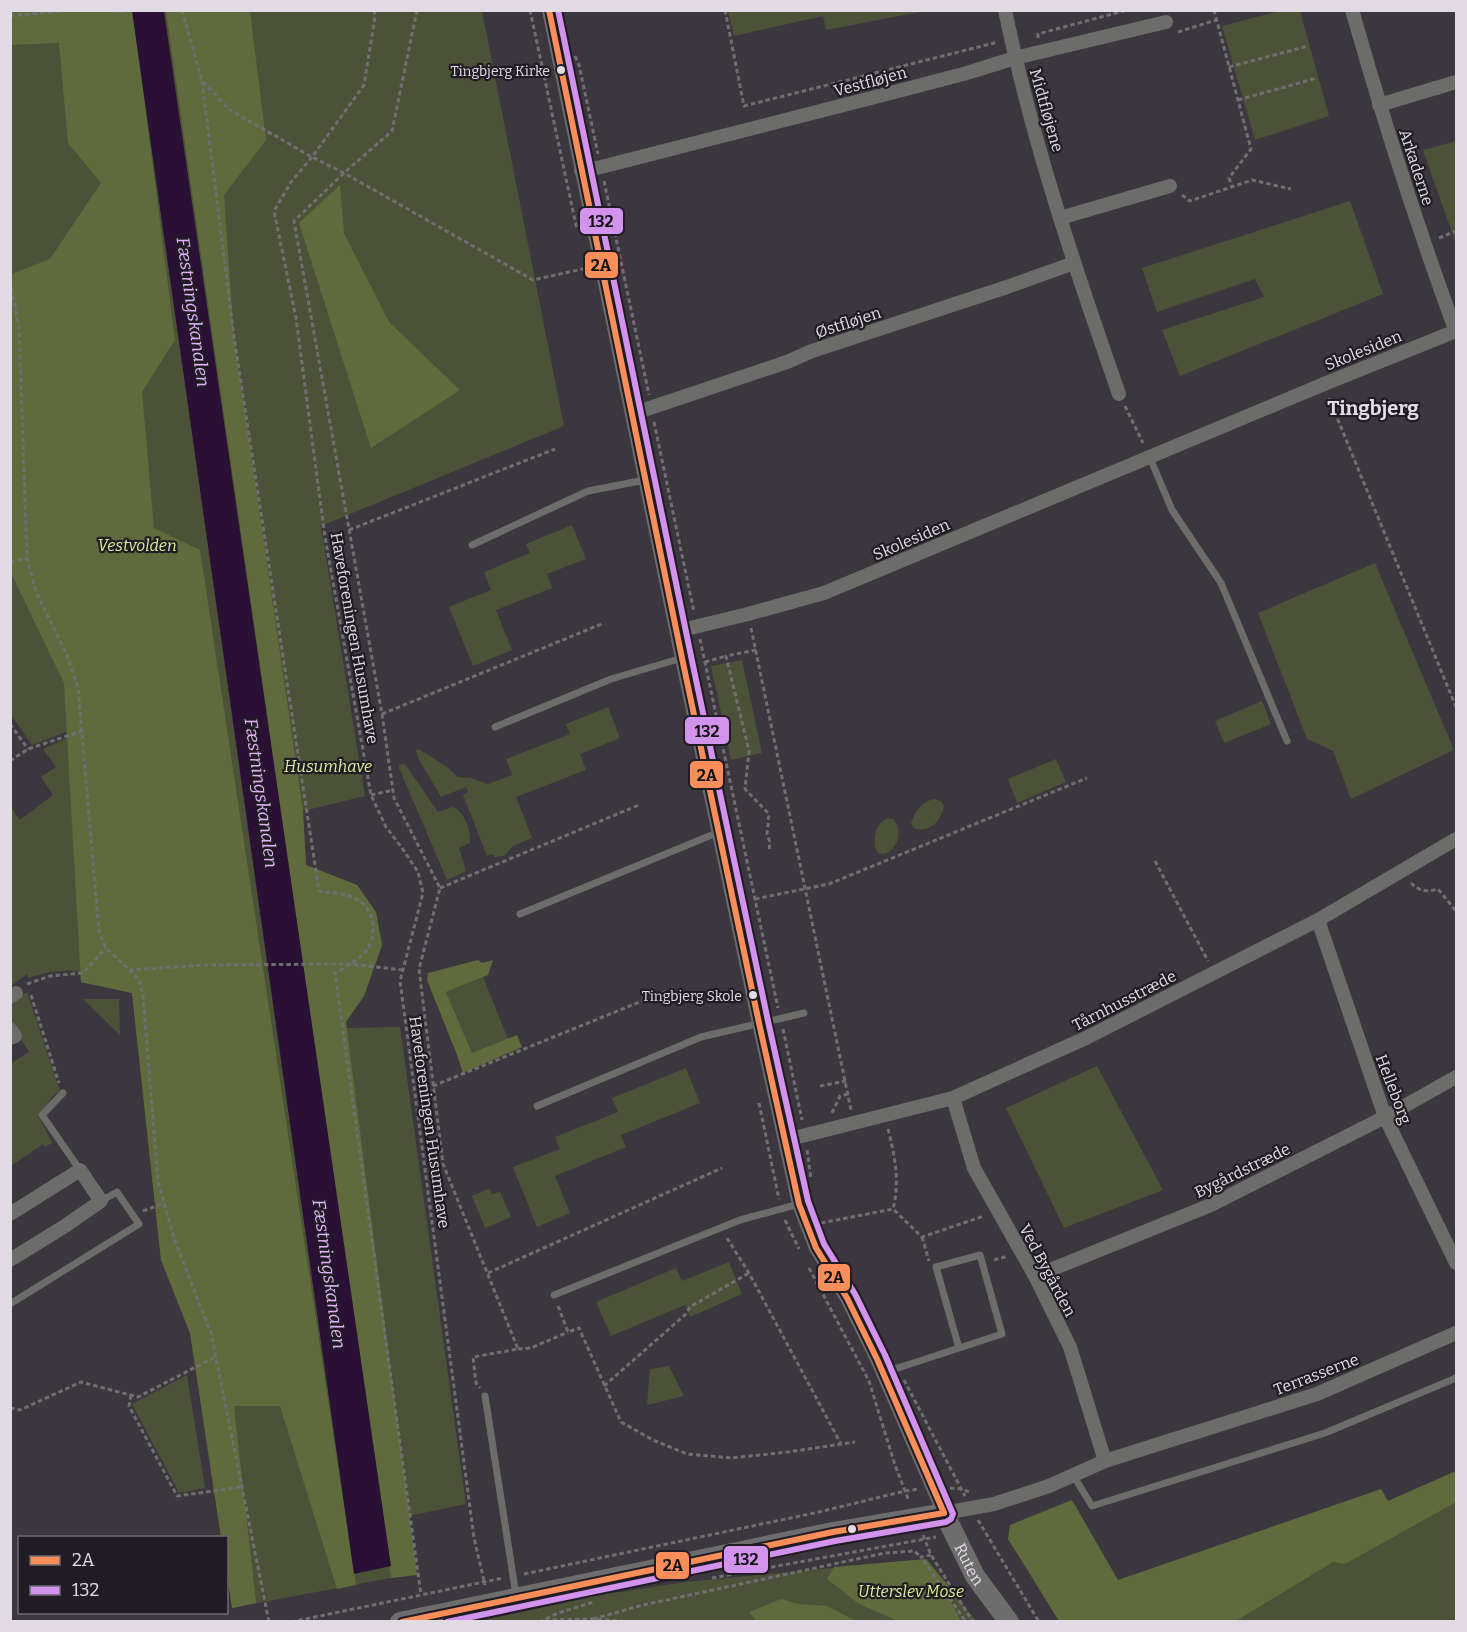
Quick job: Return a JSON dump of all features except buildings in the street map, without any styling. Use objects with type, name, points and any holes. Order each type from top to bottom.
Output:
[{"type":"street","name":"Ruten","points":[[549,10],[682,658],[799,1204],[816,1248],[847,1298],[882,1370],[944,1513],[975,1576],[1009,1622]]},
{"type":"street","name":"Midtfløjene","points":[[1005,10],[1015,58],[1060,218],[1119,394]]},
{"type":"street","name":"Arkaderne","points":[[1352,10],[1379,105],[1456,331]]},
{"type":"street","name":"Vestfløjen","points":[[581,171],[883,95],[1015,58],[1166,22]]},
{"type":"street","points":[[1379,105],[1456,82]]},
{"type":"street","points":[[1060,218],[1170,186]]},
{"type":"street","name":"Østfløjen","points":[[632,414],[1074,263]]},
{"type":"street","name":"Skolesiden","points":[[678,631],[824,593],[1456,331]]},
{"type":"street","name":"Tårnhusstræde","points":[[786,1140],[953,1098],[1088,1037],[1318,920],[1456,839]]},
{"type":"street","name":"Helleborg","points":[[1318,920],[1385,1117],[1456,1263]]},
{"type":"street","points":[[10,1029],[15,1036],[10,1038]]},
{"type":"street","name":"Bygårdstræde","points":[[1035,1276],[1211,1205],[1385,1117],[1456,1077]]},
{"type":"street","name":"Ved Bygården","points":[[953,1098],[974,1168],[1035,1276],[1070,1347],[1105,1461]]},
{"type":"street","points":[[10,1214],[80,1170],[101,1201],[10,1260]]},
{"type":"street","name":"Terrasserne","points":[[944,1513],[994,1504],[1049,1486],[1105,1461],[1317,1394],[1456,1333]]},
{"type":"street","points":[[400,1622],[833,1532],[944,1513]]},
{"type":"lane","points":[[1150,458],[1172,510],[1221,583],[1287,741]]},
{"type":"lane","points":[[472,545],[588,491],[646,479]]},
{"type":"lane","points":[[495,727],[611,679],[682,658]]},
{"type":"lane","points":[[520,914],[720,832]]},
{"type":"lane","points":[[537,1106],[701,1037],[804,1013]]},
{"type":"lane","points":[[63,1093],[42,1115],[80,1170]]},
{"type":"lane","points":[[10,1304],[139,1224],[117,1192],[101,1201]]},
{"type":"lane","points":[[554,1295],[740,1220],[799,1204]]},
{"type":"lane","points":[[882,1370],[898,1368],[1002,1334],[980,1255],[936,1267],[959,1348]]},
{"type":"lane","points":[[1073,1475],[1092,1506],[1325,1433],[1456,1378]]},
{"type":"lane","points":[[485,1396],[516,1597]]},
{"type":"path","points":[[10,16],[72,10]]},
{"type":"path","points":[[111,10],[117,12],[130,10]]},
{"type":"path","points":[[182,10],[202,81],[234,338],[319,891],[354,897],[364,904],[371,914],[374,928],[372,940],[365,953],[335,973],[422,1595]]},
{"type":"path","name":"Haveforeningen Husumhave","points":[[374,10],[375,18],[364,85],[291,182],[274,212],[296,318],[325,537],[371,795],[386,827],[418,872],[423,893],[400,981],[474,1538],[489,1603]]},
{"type":"path","points":[[417,10],[392,131],[294,221],[382,714],[394,798],[440,888],[419,969],[443,1164],[518,1349]]},
{"type":"path","points":[[725,10],[744,106],[1011,39]]},
{"type":"path","points":[[1041,52],[1038,34],[1127,10]]},
{"type":"path","points":[[1214,10],[1251,149],[1229,178],[1232,187]]},
{"type":"path","points":[[1166,22],[1170,35],[1216,20]]},
{"type":"path","points":[[1229,67],[1308,46]]},
{"type":"path","points":[[575,56],[579,65],[601,167],[755,899],[829,884],[1087,778]]},
{"type":"path","points":[[1238,100],[1317,78]]},
{"type":"path","points":[[202,81],[230,110],[533,280],[600,265]]},
{"type":"path","points":[[1170,186],[1191,201],[1252,180],[1291,189]]},
{"type":"path","points":[[1425,243],[1456,231]]},
{"type":"path","points":[[10,281],[19,327],[27,558],[36,592],[67,654],[78,687],[99,932],[106,948],[139,979],[143,995],[158,1182],[174,1241],[211,1334],[269,1622]]},
{"type":"path","points":[[1324,384],[1456,707]]},
{"type":"path","points":[[1119,394],[1150,458]]},
{"type":"path","points":[[350,530],[555,449]]},
{"type":"path","points":[[10,562],[27,558]]},
{"type":"path","points":[[748,614],[854,1123]]},
{"type":"path","points":[[382,714],[604,623]]},
{"type":"path","points":[[705,662],[756,650]]},
{"type":"path","points":[[726,656],[749,751],[745,789],[769,814],[767,834],[770,842],[769,850]]},
{"type":"path","points":[[10,724],[28,749]]},
{"type":"path","points":[[10,761],[28,749],[82,730]]},
{"type":"path","points":[[371,795],[393,790]]},
{"type":"path","points":[[440,888],[639,805]]},
{"type":"path","points":[[1155,861],[1214,973]]},
{"type":"path","points":[[1400,872],[1418,890],[1438,889],[1456,911]]},
{"type":"path","points":[[13,995],[27,984],[50,976],[83,973],[106,948]]},
{"type":"path","points":[[129,970],[206,965],[349,964],[403,970]]},
{"type":"path","points":[[433,1086],[674,988]]},
{"type":"path","points":[[31,995],[63,1093]]},
{"type":"path","points":[[820,1086],[846,1081]]},
{"type":"path","points":[[835,1128],[831,1112],[840,1096],[848,1094]]},
{"type":"path","points":[[884,1115],[895,1156],[897,1194],[893,1209]]},
{"type":"path","points":[[488,1273],[722,1168]]},
{"type":"path","points":[[133,1215],[164,1203]]},
{"type":"path","points":[[822,1223],[893,1209]]},
{"type":"path","points":[[893,1209],[922,1237],[929,1263],[936,1267]]},
{"type":"path","points":[[922,1237],[998,1211]]},
{"type":"path","points":[[721,1228],[749,1273],[841,1444]]},
{"type":"path","points":[[983,1263],[1021,1252]]},
{"type":"path","points":[[604,1386],[686,1314],[690,1307],[749,1273]]},
{"type":"path","points":[[554,1295],[568,1332],[570,1331]]},
{"type":"path","points":[[485,1396],[476,1383],[473,1357],[531,1348],[579,1328],[621,1422],[653,1440],[687,1454],[732,1458],[855,1442]]},
{"type":"path","points":[[10,1408],[20,1410],[81,1382],[138,1397],[216,1356]]},
{"type":"path","points":[[131,1395],[129,1406],[177,1496],[242,1487]]},
{"type":"path","points":[[291,1622],[819,1512],[905,1491],[933,1487],[962,1489],[994,1504],[981,1526],[955,1534],[711,1578]]},
{"type":"path","points":[[971,1508],[1039,1622]]},
{"type":"path","points":[[593,1619],[643,1605],[885,1553],[914,1551],[921,1557],[966,1622]]},
{"type":"path","points":[[921,1557],[931,1555],[973,1622]]},
{"type":"path","points":[[540,1621],[558,1613],[603,1600]]},
{"type":"path","points":[[534,1622],[593,1619],[636,1622]]},
{"type":"green space","points":[[728,10],[925,11],[826,30],[823,16],[734,36]]},
{"type":"green space","points":[[1283,10],[1300,11],[1329,116],[1255,140],[1222,26]]},
{"type":"green space","name":"Vestvolden","points":[[11,11],[482,11],[564,426],[321,526],[365,796],[303,811],[306,865],[357,885],[376,912],[382,945],[364,996],[342,1028],[400,1027],[466,1504],[409,1516],[417,1575],[232,1608],[228,1580],[228,1536],[221,1536],[190,1333],[161,1260],[132,993],[81,982],[80,972],[73,971],[54,972],[29,978],[27,974],[11,986],[11,807],[20,820],[53,795],[41,777],[56,767],[43,749],[67,738],[66,732],[32,745],[11,715]]},
{"type":"green space","points":[[11,11],[133,11],[175,340],[142,392],[154,528],[200,550],[356,1585],[337,1589],[280,1406],[234,1406],[256,1603],[232,1608],[228,1580],[228,1536],[221,1536],[190,1333],[161,1260],[132,993],[81,982],[64,683],[11,573],[11,274],[50,259],[101,183],[68,143],[59,43],[11,45]]},
{"type":"green space","points":[[166,11],[250,11],[266,140],[224,195],[234,337],[303,811],[306,865],[357,885],[376,912],[382,945],[364,996],[346,1022],[417,1575],[391,1578]]},
{"type":"green space","points":[[1456,141],[1456,244],[1423,150]]},
{"type":"green space","points":[[340,185],[344,233],[389,322],[460,390],[371,448],[299,223]]},
{"type":"green space","points":[[1350,201],[1383,294],[1180,376],[1162,330],[1264,297],[1255,279],[1157,312],[1142,268]]},
{"type":"green space","points":[[572,525],[586,559],[547,574],[552,588],[496,610],[512,650],[473,666],[449,607],[491,590],[484,572],[530,553],[526,544]]},
{"type":"green space","points":[[1375,563],[1454,750],[1351,799],[1333,751],[1307,739],[1258,613]]},
{"type":"green space","points":[[742,660],[762,753],[731,760],[711,666]]},
{"type":"green space","points":[[1262,701],[1271,724],[1224,743],[1215,721]]},
{"type":"green space","points":[[608,707],[620,738],[580,754],[586,770],[516,797],[532,838],[513,846],[504,856],[494,857],[493,854],[487,856],[463,795],[468,792],[466,787],[441,797],[418,758],[416,750],[419,749],[447,767],[458,777],[471,778],[488,784],[512,775],[506,759],[570,734],[566,724]]},
{"type":"green space","points":[[1056,759],[1066,782],[1017,803],[1008,779]]},
{"type":"green space","points":[[405,764],[438,812],[453,807],[457,809],[464,817],[468,827],[470,843],[459,848],[466,871],[447,880],[399,768],[399,765]]},
{"type":"green space","points":[[934,799],[941,801],[944,806],[938,821],[925,829],[914,828],[911,823],[917,810],[922,804]]},
{"type":"green space","points":[[888,818],[893,819],[898,828],[898,838],[890,851],[884,854],[879,853],[875,847],[875,836],[879,825]]},
{"type":"green space","points":[[478,960],[482,963],[493,960],[488,975],[446,992],[472,1053],[517,1035],[522,1047],[463,1073],[427,980],[428,973]]},
{"type":"green space","points":[[483,977],[508,1039],[472,1054],[446,992]]},
{"type":"green space","points":[[27,992],[60,1091],[38,1115],[52,1143],[45,1147],[43,1144],[11,1166],[10,1064],[29,1052],[10,1022],[11,1003]]},
{"type":"green space","points":[[83,999],[119,999],[120,1035]]},
{"type":"green space","points":[[1097,1066],[1163,1190],[1064,1228],[1006,1108]]},
{"type":"green space","points":[[686,1068],[700,1103],[621,1135],[626,1147],[555,1176],[570,1213],[537,1227],[513,1167],[560,1149],[555,1137],[618,1112],[612,1098]]},
{"type":"green space","points":[[489,1189],[492,1194],[500,1192],[511,1217],[485,1228],[472,1196]]},
{"type":"green space","points":[[729,1262],[742,1294],[690,1317],[685,1305],[611,1336],[596,1302],[676,1268],[682,1281]]},
{"type":"green space","points":[[669,1366],[684,1396],[647,1405],[650,1369]]},
{"type":"green space","points":[[187,1375],[205,1488],[179,1493],[132,1404]]},
{"type":"green space","points":[[1456,1471],[1456,1621],[1143,1621],[1388,1501]]},
{"type":"green space","points":[[1456,1471],[1456,1502],[1345,1564],[1333,1562],[1236,1621],[1059,1621],[1008,1539],[1010,1525],[1072,1500],[1118,1580],[1381,1489],[1388,1501]]},
{"type":"green space","name":"Utterslev Mose","points":[[926,1559],[976,1621],[476,1622],[600,1595],[685,1582]]},
{"type":"green space","points":[[926,1559],[947,1584],[951,1602],[961,1621],[898,1621],[859,1604],[827,1579],[834,1567]]},
{"type":"green space","points":[[781,1599],[798,1604],[827,1606],[856,1621],[757,1621],[749,1612]]},
{"type":"water","name":"Fæstningskanalen","points":[[132,11],[164,11],[391,1566],[354,1574]]},
{"type":"transit line","name":"2A","points":[[549,10],[682,658],[799,1204],[816,1248],[847,1298],[877,1359],[944,1513]]},
{"type":"transit line","name":"132","points":[[447,1622],[835,1541],[946,1522],[953,1514],[885,1355],[855,1294],[824,1244],[808,1201],[691,656],[558,10]]},
{"type":"transit line","name":"2A","points":[[402,1622],[833,1532],[944,1513]]},
{"type":"place","name":"Tingbjerg Kirke","points":[[561,70]]},
{"type":"place","name":"Tingbjerg Skole","points":[[753,995]]},
{"type":"district","name":"Tingbjerg","points":[[1373,408]]},
{"type":"park label","name":"Husumhave","points":[[328,766]]}]
